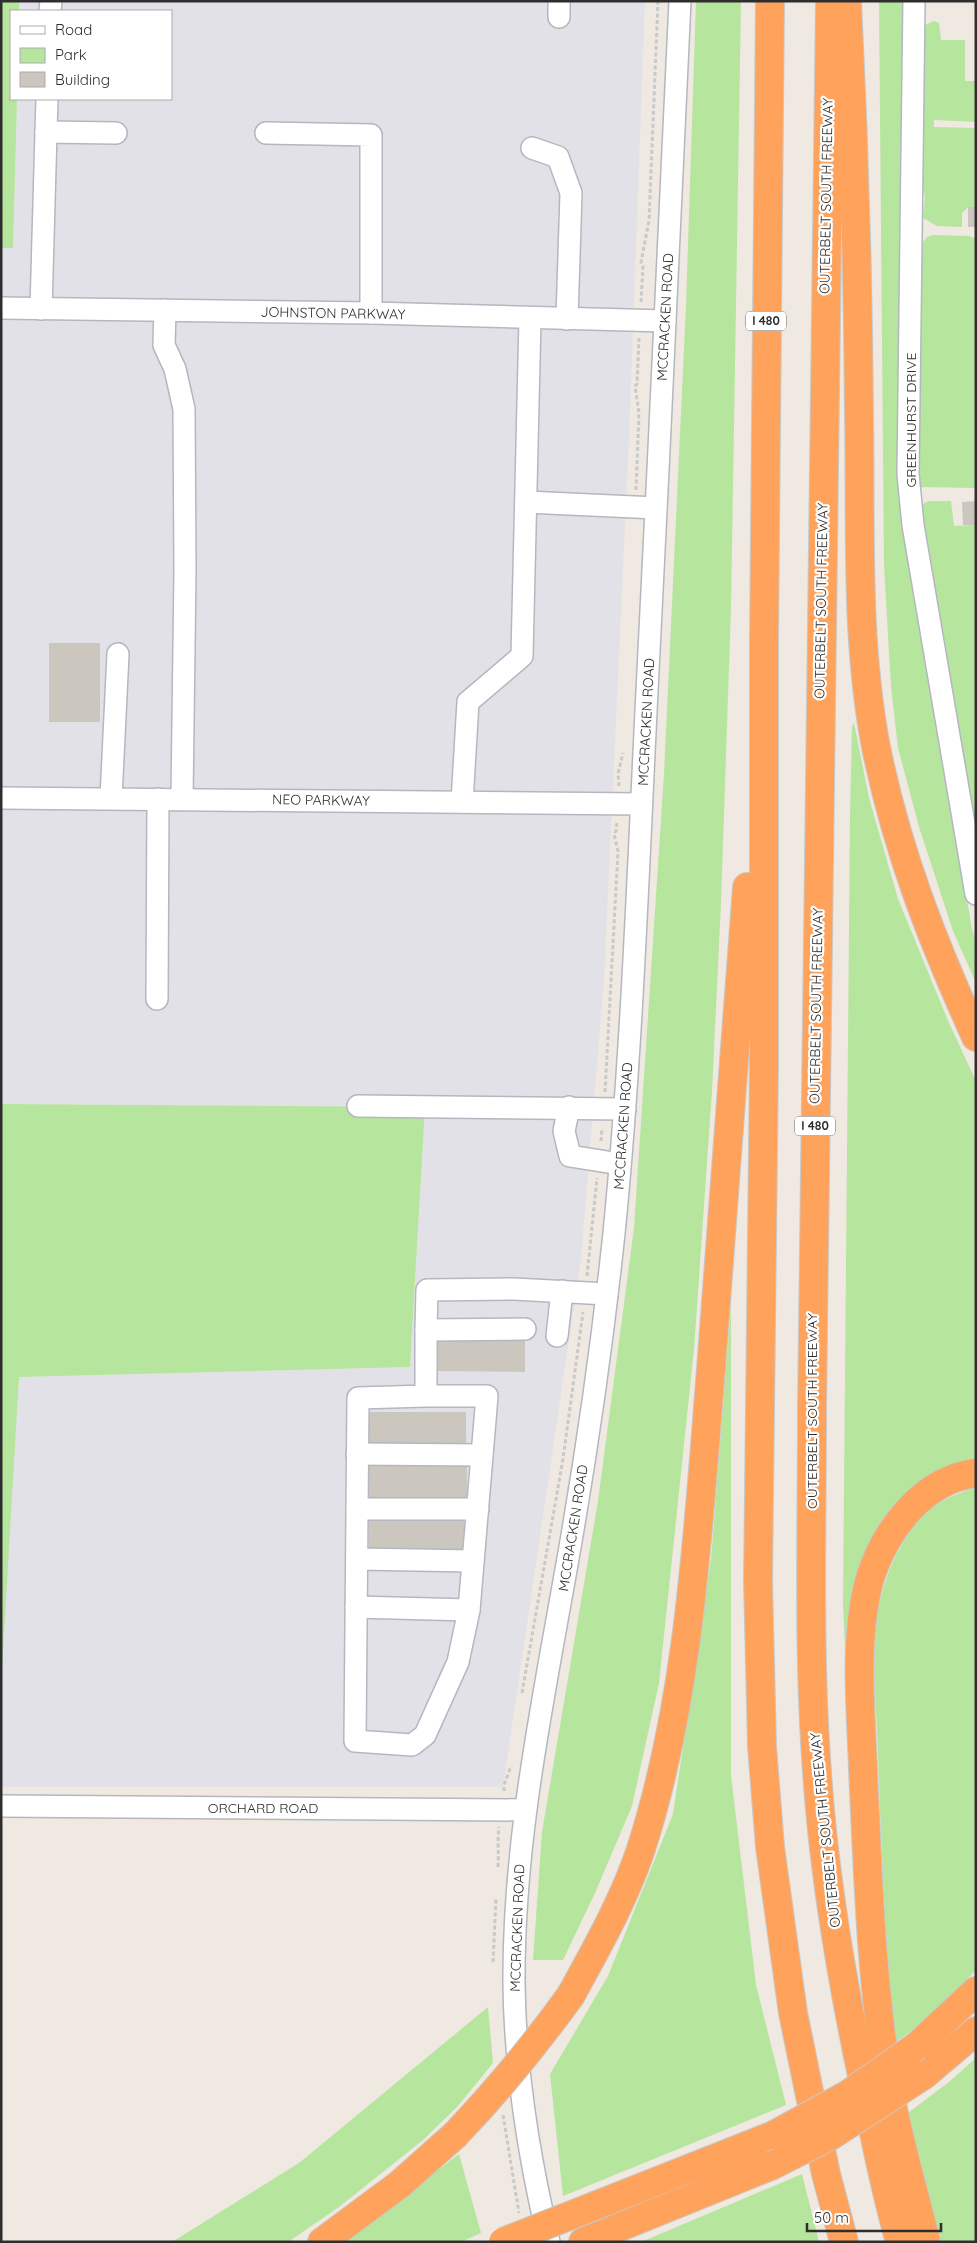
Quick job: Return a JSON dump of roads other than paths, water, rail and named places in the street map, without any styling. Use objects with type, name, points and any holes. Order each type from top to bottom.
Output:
[{"type":"highway","name":"I 480","points":[[770,1],[764,641],[764,1064],[758,1581],[762,1746],[770,1847],[793,2013],[826,2174],[844,2242]]},
{"type":"highway","name":"OUTERBELT SOUTH FREEWAY","points":[[830,1],[812,1409],[812,1637],[816,1772],[826,1870],[843,1983],[877,2149],[900,2242]]},
{"type":"highway","points":[[847,1],[856,178],[861,596],[866,678],[876,745],[892,816],[913,885],[938,952],[976,1036]]},
{"type":"highway","points":[[322,2242],[400,2184],[455,2135],[494,2094],[529,2052],[570,1995],[610,1923],[639,1854],[660,1780],[679,1682],[702,1478],[728,1167],[764,641]]},
{"type":"highway","points":[[926,2242],[891,2099],[883,2049],[872,1942],[868,1875],[861,1725],[861,1648],[864,1612],[871,1577],[893,1528],[904,1513],[927,1494],[954,1479],[976,1473]]},
{"type":"highway","points":[[503,2242],[774,2135],[847,2095],[917,2046],[976,1991]]},
{"type":"highway","points":[[593,2238],[773,2165],[832,2135],[924,2075],[976,2031]]},
{"type":"street","name":"MCCRACKEN ROAD","points":[[549,2242],[531,2155],[520,2077],[514,1985],[516,1924],[525,1810],[572,1534],[607,1294],[625,1109],[642,804],[680,1]]},
{"type":"street","name":"GREENHURST DRIVE","points":[[914,1],[909,483],[913,525],[976,894]]},
{"type":"street","points":[[41,309],[48,100]]},
{"type":"street","points":[[46,132],[116,133]]},
{"type":"street","points":[[266,133],[370,135],[371,313]]},
{"type":"street","points":[[532,148],[558,157],[571,193],[567,319]]},
{"type":"street","name":"JOHNSTON PARKWAY","points":[[1,308],[371,313],[530,319],[665,321]]},
{"type":"street","points":[[165,310],[164,345],[175,369],[184,409],[185,570],[182,799]]},
{"type":"street","points":[[462,802],[468,702],[522,656],[530,319]]},
{"type":"street","points":[[526,502],[656,508]]},
{"type":"street","points":[[111,798],[118,654]]},
{"type":"street","name":"NEO PARKWAY","points":[[1,798],[642,804]]},
{"type":"street","points":[[157,999],[158,799]]},
{"type":"street","points":[[358,1106],[625,1109]]},
{"type":"street","points":[[568,1108],[564,1131],[570,1156],[620,1164]]},
{"type":"street","points":[[426,1396],[427,1290],[514,1289],[607,1294]]},
{"type":"street","points":[[557,1336],[562,1291]]},
{"type":"street","points":[[426,1330],[525,1329]]},
{"type":"street","points":[[487,1396],[469,1610],[458,1662],[425,1735],[412,1745],[355,1741],[357,1454],[358,1398],[487,1396]]},
{"type":"street","points":[[357,1454],[482,1455]]},
{"type":"street","points":[[357,1509],[478,1509]]},
{"type":"street","points":[[357,1559],[473,1561]]},
{"type":"street","points":[[356,1607],[469,1610]]},
{"type":"street","name":"ORCHARD ROAD","points":[[1,1806],[525,1810]]}]
